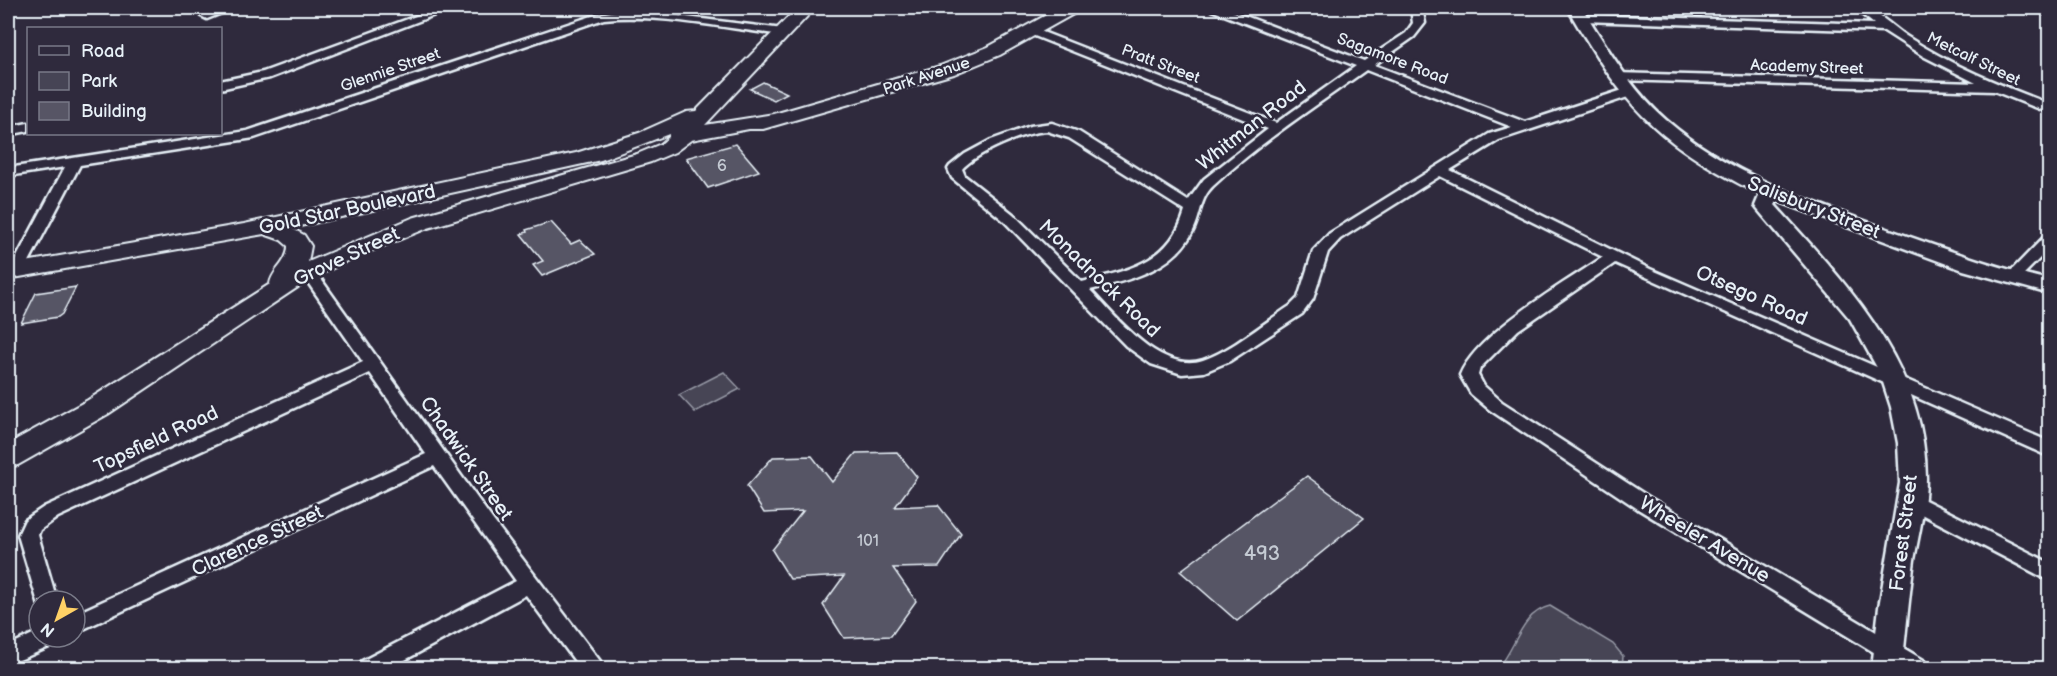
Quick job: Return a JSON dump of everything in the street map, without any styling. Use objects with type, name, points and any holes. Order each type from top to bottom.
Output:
[{"type":"main road","name":"Grove Street","points":[[8,457],[113,398],[308,272],[391,234],[644,158],[668,148],[684,135],[806,8]]},
{"type":"main road","name":"Park Avenue","points":[[644,158],[710,142],[772,119],[947,70],[994,51],[1071,8]]},
{"type":"main road","name":"Salisbury Street","points":[[1579,13],[1630,92],[1652,117],[1671,133],[1733,174],[1770,192],[1910,244],[2012,278],[2049,287]]},
{"type":"main road","name":"Grove Street","points":[[564,162],[646,137],[707,110]]},
{"type":"main road","name":"Park Avenue","points":[[684,135],[772,119]]},
{"type":"main road","name":"Gold Star Boulevard","points":[[13,271],[265,227],[684,135]]},
{"type":"main road","name":"Forest Street","points":[[1770,192],[1765,206],[1866,326],[1886,358],[1898,385],[1907,420],[1914,482],[1895,591],[1888,659]]},
{"type":"main road","points":[[388,201],[366,211],[358,224],[370,234],[391,234]]},
{"type":"main road","points":[[265,227],[289,233],[298,243],[300,254],[295,265],[266,297]]},
{"type":"street","points":[[207,16],[228,8]]},
{"type":"street","points":[[222,85],[266,75],[447,8]]},
{"type":"street","name":"Sagamore Road","points":[[1215,8],[1525,127]]},
{"type":"street","name":"Whitman Road","points":[[1079,288],[1140,268],[1165,255],[1185,233],[1199,194],[1204,187],[1278,128],[1416,29],[1420,19],[1417,8]]},
{"type":"street","name":"Metcalf Street","points":[[1860,8],[1884,28],[1938,60],[2049,110]]},
{"type":"street","points":[[2038,8],[2049,13]]},
{"type":"street","points":[[1579,13],[1884,28]]},
{"type":"street","name":"Glennie Street","points":[[8,172],[259,132],[602,16],[619,14],[661,17],[783,32]]},
{"type":"street","name":"Pratt Street","points":[[1031,31],[1278,128]]},
{"type":"street","name":"Academy Street","points":[[1619,76],[1995,87]]},
{"type":"street","name":"Monadnock Road","points":[[1193,210],[1074,135],[1054,127],[1033,128],[960,161],[955,169],[959,178],[1005,213],[1132,342],[1148,354],[1176,367],[1189,369],[1204,366],[1235,351],[1300,307],[1317,258],[1335,236],[1494,137],[1630,92]]},
{"type":"street","points":[[8,131],[27,127]]},
{"type":"street","points":[[13,271],[75,162]]},
{"type":"street","name":"Otsego Road","points":[[1441,171],[1614,257],[1898,385],[2049,450]]},
{"type":"street","points":[[2012,278],[2049,239]]},
{"type":"street","name":"Wheeler Avenue","points":[[1614,257],[1511,327],[1473,365],[1469,372],[1471,382],[1496,406],[1645,504],[1888,659],[1917,669]]},
{"type":"street","name":"Chadwick Street","points":[[308,272],[592,669]]},
{"type":"street","name":"Topsfield Road","points":[[44,589],[28,535],[38,520],[374,364]]},
{"type":"street","name":"Clarence Street","points":[[87,618],[438,456]]},
{"type":"street","points":[[1911,500],[2049,573]]},
{"type":"street","points":[[370,669],[529,584]]},
{"type":"street","points":[[8,656],[27,647]]},
{"type":"green space","points":[[724,372],[740,389],[695,412],[679,395]]},
{"type":"green space","points":[[1550,606],[1613,644],[1623,656],[1622,668],[1498,668],[1525,624],[1540,610]]},
{"type":"building","points":[[763,82],[787,93],[774,100],[750,89]]},
{"type":"building","points":[[736,144],[759,171],[708,188],[686,158]]},
{"type":"building","points":[[551,222],[571,244],[580,240],[595,254],[542,276],[533,265],[543,261],[521,234],[527,232],[526,230]]},
{"type":"building","points":[[76,287],[62,314],[58,317],[21,323],[36,293]]},
{"type":"building","points":[[897,452],[917,477],[895,507],[938,505],[961,534],[939,567],[893,568],[916,601],[891,636],[844,638],[823,605],[844,576],[790,579],[772,550],[803,511],[764,513],[747,486],[773,457],[812,456],[832,482],[856,453]]},
{"type":"building","points":[[1307,476],[1364,518],[1237,621],[1180,571]]}]
